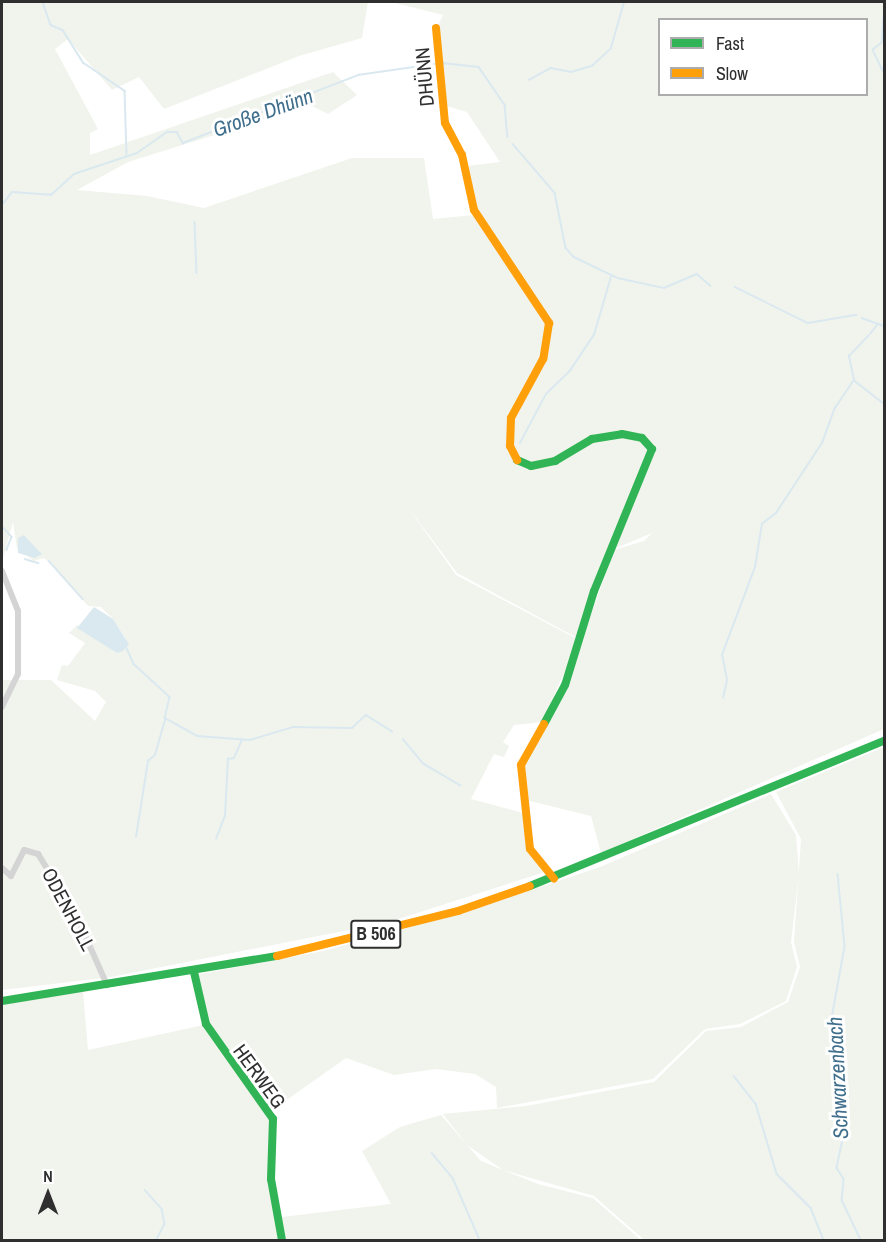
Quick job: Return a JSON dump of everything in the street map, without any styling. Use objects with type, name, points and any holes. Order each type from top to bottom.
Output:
[{"type":"street","name":"DHÜNN","points":[[436,28],[441,56],[445,123],[462,155],[474,210],[549,323],[543,359],[512,418],[510,446],[517,460],[531,466],[555,461],[592,439],[622,434],[642,438],[652,449],[594,591],[565,685],[522,765],[525,818],[530,849],[554,879]]},
{"type":"street","points":[[2,571],[18,611],[18,674],[2,707]]},
{"type":"street","name":"B 506","points":[[2,1002],[194,972],[390,930],[554,879],[885,741]]},
{"type":"street","name":"ODENHOLL","points":[[2,868],[11,876],[24,850],[38,854],[76,915],[107,985]]},
{"type":"street","name":"HERWEG","points":[[194,972],[206,1024],[230,1065],[273,1119],[271,1179],[282,1240]]},
{"type":"shaded area","points":[[2,2],[368,2],[362,38],[299,56],[164,109],[139,77],[112,90],[68,39],[55,49],[98,129],[90,133],[90,155],[333,72],[357,95],[328,114],[310,105],[128,162],[77,190],[147,196],[204,208],[352,158],[424,158],[433,219],[474,215],[548,324],[541,358],[514,404],[509,446],[530,468],[593,440],[622,436],[642,439],[650,451],[579,639],[457,573],[405,503],[456,575],[579,640],[542,722],[514,725],[503,742],[509,746],[504,757],[494,754],[471,799],[523,813],[525,835],[545,872],[389,922],[106,978],[75,915],[103,978],[2,990],[2,680],[51,680],[95,721],[106,702],[95,691],[57,680],[62,665],[68,666],[85,643],[69,633],[77,625],[117,653],[127,640],[113,619],[101,607],[88,606],[44,558],[34,561],[17,549],[13,522],[2,562]]},
{"type":"shaded area","points":[[391,2],[884,2],[884,729],[601,853],[591,816],[526,800],[523,764],[566,685],[614,550],[644,541],[652,533],[616,548],[653,449],[644,436],[592,437],[553,460],[531,465],[518,458],[512,445],[512,418],[546,360],[551,323],[476,209],[467,166],[500,162],[467,112],[443,105],[437,28],[443,15]]},
{"type":"shaded area","points":[[24,535],[42,554],[35,558],[18,553],[18,538]]},
{"type":"shaded area","points":[[94,607],[113,619],[129,644],[123,651],[117,653],[77,628]]},
{"type":"shaded area","points":[[884,747],[884,1240],[644,1240],[594,1196],[503,1170],[467,1145],[443,1114],[526,1106],[654,1082],[706,1031],[741,1027],[788,1002],[800,967],[794,942],[801,839],[776,792]]},
{"type":"shaded area","points":[[771,794],[796,835],[799,874],[791,942],[797,967],[786,1001],[740,1024],[705,1029],[653,1079],[497,1108],[496,1087],[475,1074],[436,1069],[394,1075],[346,1058],[271,1111],[226,1056],[208,1024],[195,975],[323,951],[459,914],[600,867]]},
{"type":"shaded area","points":[[83,991],[88,1050],[204,1025],[272,1119],[270,1150],[281,1240],[2,1240],[2,1005]]},
{"type":"shaded area","points":[[441,1115],[481,1161],[538,1184],[593,1198],[641,1240],[284,1240],[281,1217],[391,1204],[362,1151],[400,1127]]},
{"type":"waterway","points":[[43,2],[51,25],[63,30],[84,63],[125,91],[127,154]]},
{"type":"waterway","points":[[529,80],[551,68],[571,72],[592,66],[611,48],[624,2]]},
{"type":"waterway","points":[[884,17],[882,43],[873,50],[884,73]]},
{"type":"waterway","name":"Große Dhünn","points":[[442,63],[479,67],[505,105],[508,137]]},
{"type":"waterway","name":"Große Dhünn","points":[[2,205],[12,192],[51,195],[74,174],[137,153],[167,132],[177,132],[183,143],[358,75],[434,64]]},
{"type":"waterway","name":"Große Dhünn","points":[[513,144],[555,193],[566,248],[574,257],[618,278],[664,288],[697,274],[711,286]]},
{"type":"waterway","points":[[195,222],[197,273]]},
{"type":"waterway","points":[[520,443],[546,394],[569,372],[594,335],[611,277]]},
{"type":"waterway","name":"Große Dhünn","points":[[735,287],[808,323],[856,315]]},
{"type":"waterway","name":"Große Dhünn","points":[[862,318],[884,326]]},
{"type":"waterway","points":[[870,334],[877,325]]},
{"type":"waterway","points":[[723,698],[727,680],[722,655],[755,567],[762,524],[776,513],[822,443],[835,408],[854,380],[849,356],[868,336]]},
{"type":"waterway","points":[[855,381],[884,404]]},
{"type":"waterway","points":[[2,526],[12,537],[7,550]]},
{"type":"waterway","points":[[25,559],[38,563]]},
{"type":"waterway","points":[[49,561],[83,599]]},
{"type":"waterway","points":[[126,646],[134,664],[170,697],[165,718],[197,736],[250,740],[293,727],[352,728],[366,715],[392,731]]},
{"type":"waterway","points":[[136,837],[148,761],[155,755],[165,719]]},
{"type":"waterway","points":[[403,739],[424,764],[460,785]]},
{"type":"waterway","points":[[216,839],[225,816],[228,759],[234,758],[242,740]]},
{"type":"waterway","name":"Schwarzenbach","points":[[838,874],[845,947],[831,1024],[845,1130],[837,1168],[844,1179],[842,1200],[861,1240]]},
{"type":"waterway","points":[[734,1076],[756,1104],[777,1174],[811,1208],[824,1240]]},
{"type":"waterway","points":[[432,1153],[453,1178],[480,1240]]},
{"type":"waterway","points":[[145,1190],[162,1209],[165,1224],[157,1240]]},
{"type":"traffic: fast","points":[[517,460],[531,466],[555,461],[592,439],[622,434],[642,438],[652,449],[594,591],[565,685],[544,724]]},
{"type":"traffic: fast","points":[[530,886],[884,741]]},
{"type":"traffic: fast","points":[[2,1001],[277,956]]},
{"type":"traffic: fast","points":[[194,972],[206,1024],[273,1119],[271,1179],[282,1240]]},
{"type":"traffic: slow","points":[[436,28],[445,123],[462,155],[474,210],[549,323],[543,359],[511,418],[510,446],[517,460]]},
{"type":"traffic: slow","points":[[544,724],[521,765],[530,849],[554,879]]},
{"type":"traffic: slow","points":[[277,956],[458,911],[530,886]]}]
